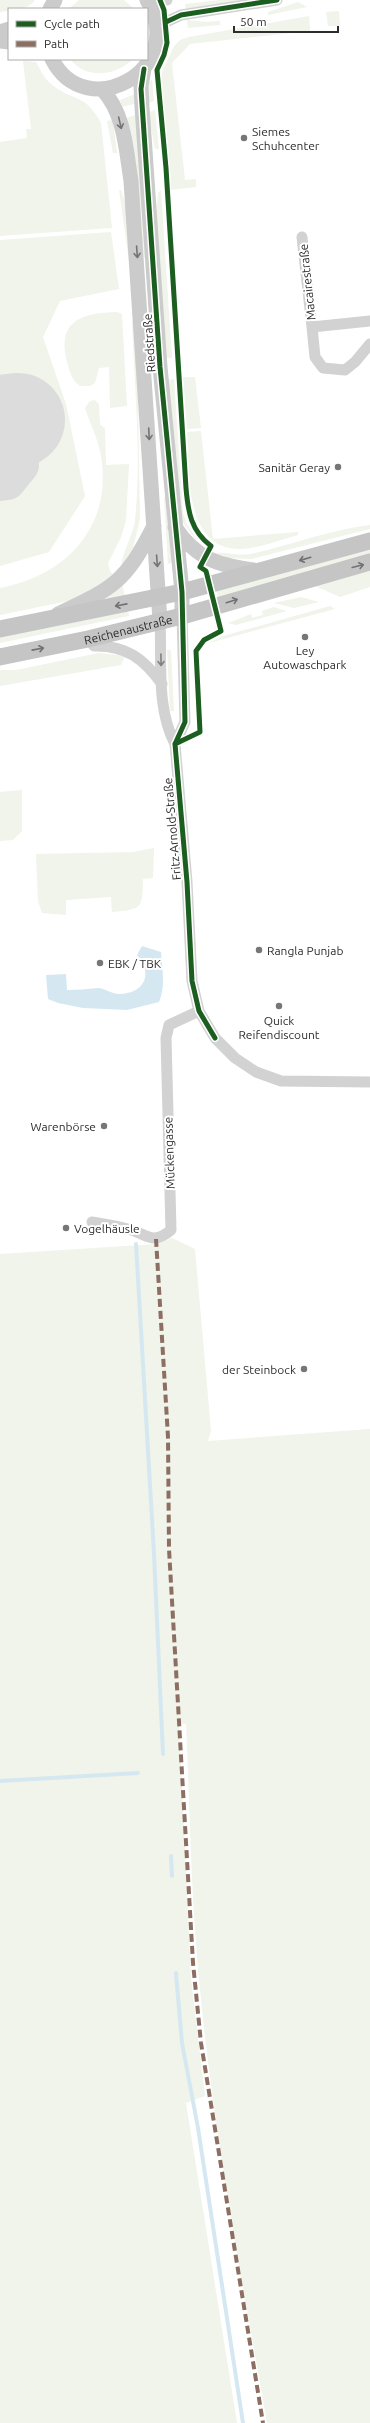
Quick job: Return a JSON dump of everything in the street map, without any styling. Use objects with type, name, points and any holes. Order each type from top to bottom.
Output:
[{"type":"main road","name":"Reichenaustraße","points":[[0,629],[182,592],[370,541]]},
{"type":"main road","name":"Reichenaustraße","points":[[0,657],[88,639],[182,616],[370,562]]},
{"type":"street","points":[[52,60],[55,66],[68,79],[84,87],[102,89],[118,86],[132,80],[144,69],[152,57],[158,31],[156,20],[147,0]]},
{"type":"street","points":[[154,0],[167,0]]},
{"type":"street","points":[[158,31],[166,22],[181,15],[277,0]]},
{"type":"street","name":"Riedstraße","points":[[144,69],[141,86],[160,367],[182,592],[182,616]]},
{"type":"street","name":"Riedstraße","points":[[102,89],[111,98],[118,114],[131,181],[160,596],[160,621]]},
{"type":"street","name":"Macairestraße","points":[[302,237],[315,357],[323,368],[345,370],[356,362],[370,344]]},
{"type":"street","name":"Macairestraße","points":[[312,327],[370,321]]},
{"type":"street","points":[[46,619],[96,597],[114,585],[132,565],[154,526]]},
{"type":"street","points":[[175,526],[184,540],[206,558],[235,567],[262,571]]},
{"type":"street","name":"Fritz-Arnold-Straße","points":[[175,744],[185,722],[182,616]]},
{"type":"street","name":"Fritz-Arnold-Straße","points":[[160,621],[162,684],[168,730],[175,744],[187,882],[192,981],[199,1011],[215,1038],[235,1058],[256,1072],[281,1081],[370,1082]]},
{"type":"street","points":[[88,639],[94,646],[116,646],[127,650],[145,663],[162,684]]},
{"type":"street","name":"Mückengasse","points":[[92,1222],[131,1230],[147,1238],[156,1239],[171,1230],[166,1038],[169,1026],[199,1011]]},
{"type":"shaded area","points":[[0,0],[35,0],[32,4],[23,8],[8,8],[8,11],[0,12]]},
{"type":"shaded area","points":[[79,0],[124,0],[133,8],[70,8]]},
{"type":"shaded area","points":[[220,0],[255,0],[186,10],[185,4]]},
{"type":"shaded area","points":[[298,2],[307,7],[268,15],[268,12]]},
{"type":"shaded area","points":[[339,11],[340,26],[328,26],[326,12]]},
{"type":"shaded area","points":[[309,16],[310,31],[190,44],[172,63],[185,180],[196,179],[196,187],[170,190],[161,74],[174,46],[180,40],[189,37]]},
{"type":"shaded area","points":[[187,20],[207,22],[220,21],[220,25],[188,28]]},
{"type":"shaded area","points":[[71,60],[132,60],[118,69],[101,73],[93,73],[77,66]]},
{"type":"shaded area","points":[[23,61],[36,62],[50,83],[89,106],[101,123],[112,228],[0,236],[0,142],[27,138],[26,129],[31,129]]},
{"type":"shaded area","points":[[152,79],[154,101],[148,103],[147,85]]},
{"type":"shaded area","points":[[135,94],[138,103],[122,107],[120,100]]},
{"type":"shaded area","points":[[155,110],[159,149],[155,149],[148,112]]},
{"type":"shaded area","points":[[138,114],[145,257],[144,258],[126,118]]},
{"type":"shaded area","points":[[113,120],[117,153],[113,153],[107,121]]},
{"type":"shaded area","points":[[119,190],[121,190],[128,213],[131,275]]},
{"type":"shaded area","points":[[161,190],[172,358],[168,358],[164,354],[156,216],[158,193]]},
{"type":"shaded area","points":[[111,232],[119,289],[60,301],[43,337],[66,404],[85,496],[49,552],[0,566],[0,240]]},
{"type":"shaded area","points":[[117,312],[122,314],[127,406],[110,408],[109,367],[99,368],[95,383],[90,386],[80,386],[77,384],[70,372],[67,362],[65,337],[69,328],[83,317],[93,314]]},
{"type":"shaded area","points":[[132,319],[137,339],[140,519],[133,548],[122,566],[123,557],[134,525],[137,495],[138,445]]},
{"type":"shaded area","points":[[183,377],[195,377],[201,428],[187,429]]},
{"type":"shaded area","points":[[174,379],[183,513],[187,524],[202,548],[182,521],[166,380]]},
{"type":"shaded area","points":[[95,400],[99,404],[100,425],[105,428],[106,465],[129,464],[126,521],[121,537],[108,563],[110,571],[114,576],[73,600],[0,615],[0,588],[25,581],[47,571],[66,558],[82,542],[93,523],[100,501],[103,477],[99,445],[85,408],[90,401]]},
{"type":"shaded area","points":[[201,431],[213,539],[298,532],[298,535],[263,545],[241,549],[222,546],[209,537],[199,523],[193,506],[190,487],[187,432]]},
{"type":"shaded area","points":[[164,497],[166,497],[172,563],[168,564]]},
{"type":"shaded area","points":[[370,525],[370,529],[251,559],[226,558],[212,554],[221,553],[246,555],[340,530]]},
{"type":"shaded area","points":[[370,550],[370,555],[218,598],[216,590]]},
{"type":"shaded area","points":[[370,570],[370,587],[340,597],[315,586]]},
{"type":"shaded area","points":[[122,584],[125,596],[104,600]]},
{"type":"shaded area","points":[[301,597],[319,602],[294,608],[274,603]]},
{"type":"shaded area","points":[[330,606],[335,609],[209,643],[220,637]]},
{"type":"shaded area","points":[[274,607],[287,611],[236,625],[228,623],[251,614],[252,618],[263,615],[262,611]]},
{"type":"shaded area","points":[[128,611],[129,616],[0,643],[0,637]]},
{"type":"shaded area","points":[[167,650],[171,650],[174,711],[170,711]]},
{"type":"shaded area","points":[[99,653],[125,656],[121,665],[0,686],[0,670],[16,670]]},
{"type":"shaded area","points":[[22,790],[22,831],[13,840],[0,841],[0,792]]},
{"type":"shaded area","points":[[154,848],[153,878],[143,879],[142,896],[139,906],[130,910],[112,912],[111,897],[66,900],[66,915],[42,913],[38,901],[36,854],[133,852]]},
{"type":"shaded area","points":[[172,1238],[195,1249],[211,1431],[208,1441],[370,1429],[370,2423],[267,2423],[229,2207],[206,2044],[197,1956],[191,1856],[186,1724],[179,1723],[191,1978],[205,2096],[186,2103],[237,2423],[0,2423],[0,1254],[157,1244]]},
{"type":"water","points":[[142,946],[161,952],[163,984],[159,1002],[127,1010],[83,1008],[58,1003],[48,999],[46,975],[66,974],[67,990],[98,988],[119,994],[135,991],[144,982],[145,976],[145,969],[137,955]]},
{"type":"waterway","points":[[136,1244],[154,1554],[163,1754]]},
{"type":"waterway","points":[[0,1781],[138,1773]]},
{"type":"waterway","points":[[171,1856],[172,1876]]},
{"type":"waterway","points":[[176,1973],[182,2043],[198,2128],[243,2423]]},
{"type":"taxiway","points":[[0,482],[7,481],[20,465],[18,420]]},
{"type":"runway","points":[[0,422],[18,420]]},
{"type":"marked path","points":[[156,1239],[168,1437],[169,1549],[193,1963],[201,2043],[263,2423]]},
{"type":"cycle path","points":[[160,0],[164,10],[167,43],[164,55],[157,70],[166,168],[187,497],[190,513],[195,527],[204,540],[211,546],[200,567],[206,571],[221,631],[204,640],[196,651],[200,732],[175,744]]},
{"type":"cycle path","points":[[166,22],[181,15],[277,0]]},
{"type":"cycle path","points":[[144,69],[141,89],[160,367],[182,592],[185,722],[175,744],[187,882],[192,981],[199,1011],[215,1038]]},
{"type":"place","name":"Siemes Schuhcenter","points":[[244,138]]},
{"type":"place","name":"Sanitär Geray","points":[[338,467]]},
{"type":"place","name":"Ley Autowaschpark","points":[[305,637]]},
{"type":"place","name":"Rangla Punjab","points":[[259,950]]},
{"type":"place","name":"EBK / TBK","points":[[100,963]]},
{"type":"place","name":"Quick Reifendiscount","points":[[279,1006]]},
{"type":"place","name":"Warenbörse","points":[[104,1126]]},
{"type":"place","name":"Vogelhäusle","points":[[66,1228]]},
{"type":"place","name":"der Steinbock","points":[[304,1369]]}]
